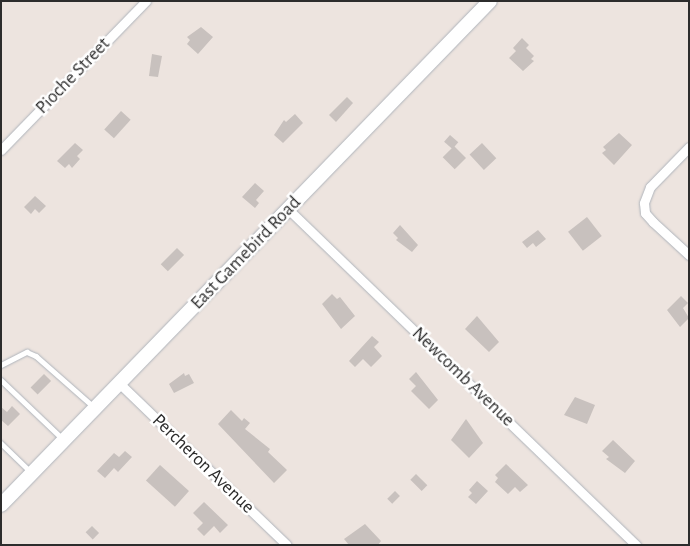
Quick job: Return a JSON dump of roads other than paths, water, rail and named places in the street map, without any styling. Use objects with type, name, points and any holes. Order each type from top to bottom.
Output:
[{"type":"main road","name":"East Gamebird Road","points":[[1,505],[490,1]]},
{"type":"street","name":"Pioche Street","points":[[1,150],[146,1]]},
{"type":"street","points":[[689,147],[650,188],[644,203],[646,213],[653,222],[689,255]]},
{"type":"street","name":"Newcomb Avenue","points":[[288,209],[636,545]]},
{"type":"street","name":"Percheron Avenue","points":[[119,384],[287,545]]},
{"type":"lane","points":[[1,365],[27,352],[36,356],[95,408]]},
{"type":"lane","points":[[1,380],[64,440]]},
{"type":"lane","points":[[1,443],[32,473]]}]
